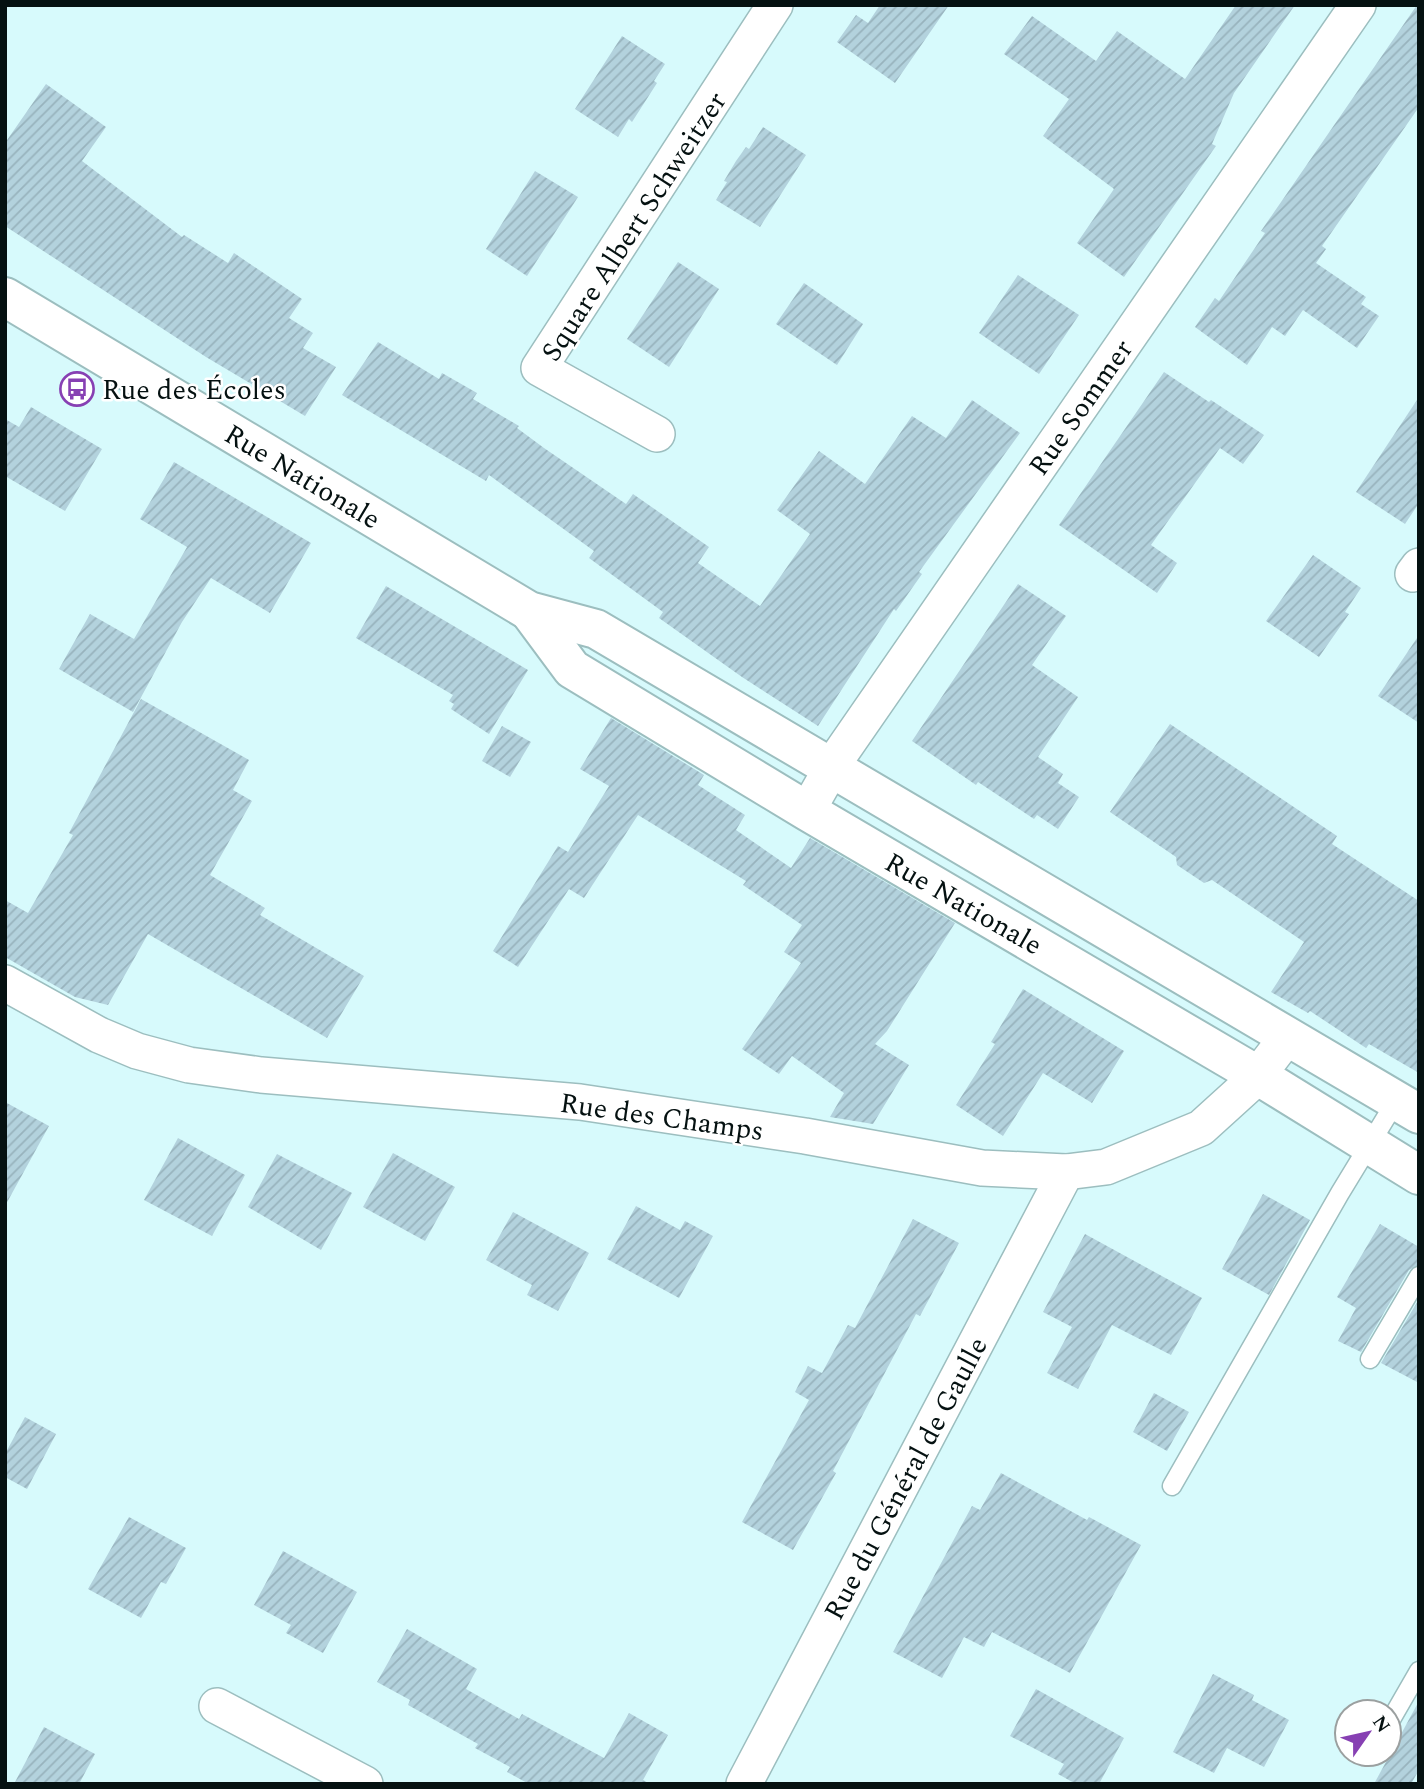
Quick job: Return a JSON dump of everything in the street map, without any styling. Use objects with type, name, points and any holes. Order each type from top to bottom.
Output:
[{"type":"main road","name":"Rue Nationale","points":[[5,297],[529,611],[596,629],[1408,1107]]},
{"type":"main road","name":"Rue Nationale","points":[[529,611],[572,669],[807,811],[1257,1075],[1419,1175]]},
{"type":"street","name":"Square Albert Schweitzer","points":[[657,434],[539,368],[775,5]]},
{"type":"street","name":"Rue Sommer","points":[[807,811],[831,769],[1358,5]]},
{"type":"street","name":"Rue des Champs","points":[[5,983],[99,1035],[137,1051],[189,1065],[261,1075],[580,1102],[804,1136],[982,1168],[1066,1172],[1106,1167],[1201,1128],[1257,1075],[1288,1036]]},
{"type":"street","name":"Rue du Général de Gaulle","points":[[744,1784],[1066,1172]]},
{"type":"street","points":[[217,1706],[365,1784]]},
{"type":"lane","points":[[1172,1486],[1340,1192],[1370,1145],[1408,1107]]},
{"type":"lane","points":[[1370,1359],[1419,1276]]},
{"type":"lane","points":[[1403,1699],[1419,1671]]},
{"type":"building","points":[[880,5],[949,5],[895,83],[837,42],[856,15],[868,23]]},
{"type":"building","points":[[1236,5],[1295,5],[1234,93],[1212,144],[1216,146],[1124,277],[1077,243],[1114,189],[1043,136],[1069,99],[1004,54],[1032,16],[1096,61],[1117,31],[1185,79]]},
{"type":"building","points":[[1417,5],[1419,107],[1322,246],[1326,249],[1316,263],[1366,297],[1361,304],[1379,316],[1357,348],[1303,310],[1285,336],[1272,327],[1247,365],[1195,327],[1215,298],[1219,301],[1265,233],[1261,231]]},
{"type":"building","points":[[622,36],[665,64],[654,81],[657,83],[632,122],[629,119],[618,137],[575,109]]},
{"type":"building","points":[[46,84],[106,127],[82,161],[182,237],[184,235],[228,263],[234,253],[302,299],[289,318],[313,333],[303,348],[336,367],[305,416],[206,357],[5,226],[5,143]]},
{"type":"building","points":[[763,127],[806,155],[760,227],[716,200],[736,161],[746,147],[749,149]]},
{"type":"building","points":[[535,171],[578,197],[527,276],[486,249]]},
{"type":"building","points":[[678,262],[719,289],[669,367],[627,339]]},
{"type":"building","points":[[1018,275],[1079,315],[1039,374],[979,333]]},
{"type":"building","points":[[804,283],[863,324],[837,365],[776,324]]},
{"type":"building","points":[[378,342],[439,379],[442,373],[477,393],[473,399],[519,426],[517,428],[544,448],[626,504],[633,494],[709,547],[698,563],[760,606],[810,534],[777,510],[819,451],[865,484],[912,416],[946,438],[972,400],[1020,433],[919,572],[922,574],[896,611],[894,609],[818,726],[742,677],[659,618],[663,612],[589,558],[594,551],[489,475],[486,481],[342,395]]},
{"type":"building","points":[[1164,372],[1264,435],[1243,464],[1220,448],[1151,545],[1177,563],[1157,593],[1059,525]]},
{"type":"building","points":[[1419,397],[1419,503],[1405,524],[1356,492]]},
{"type":"building","points":[[31,407],[102,449],[65,511],[5,476],[5,419],[19,427]]},
{"type":"building","points":[[174,462],[311,543],[270,613],[211,578],[182,622],[133,712],[59,669],[90,614],[134,639],[187,547],[140,519]]},
{"type":"building","points":[[1313,555],[1361,588],[1345,612],[1349,614],[1319,657],[1266,621]]},
{"type":"building","points":[[1018,584],[1066,616],[1032,665],[1078,697],[1038,757],[1063,774],[1058,783],[1079,797],[1058,829],[1037,815],[1034,819],[978,782],[976,785],[912,741]]},
{"type":"building","points":[[386,586],[528,670],[489,734],[451,709],[454,704],[449,701],[453,695],[356,638]]},
{"type":"building","points":[[1419,635],[1419,723],[1378,696]]},
{"type":"building","points":[[141,699],[249,760],[233,790],[252,801],[210,875],[265,908],[260,915],[364,976],[327,1038],[148,934],[108,1005],[75,997],[5,957],[5,900],[28,913],[73,835],[69,833]]},
{"type":"building","points":[[611,718],[704,775],[698,785],[745,815],[736,830],[791,868],[810,838],[955,923],[887,1031],[875,1044],[909,1065],[873,1124],[830,1117],[844,1093],[792,1056],[779,1074],[742,1049],[801,963],[784,952],[802,925],[743,885],[746,881],[638,815],[584,898],[569,889],[518,967],[493,951],[558,846],[568,852],[609,786],[580,769]]},
{"type":"building","points":[[1170,724],[1337,836],[1332,844],[1419,901],[1419,1073],[1369,1044],[1366,1048],[1310,1011],[1308,1013],[1271,992],[1304,942],[1212,880],[1204,883],[1177,865],[1176,857],[1110,812]]},
{"type":"building","points":[[502,726],[531,742],[510,777],[482,761]]},
{"type":"building","points":[[1023,989],[1124,1051],[1092,1103],[1043,1073],[1003,1136],[956,1105],[995,1044],[991,1042]]},
{"type":"building","points":[[5,1102],[49,1126],[5,1206]]},
{"type":"building","points":[[178,1138],[245,1175],[212,1236],[144,1200]]},
{"type":"building","points":[[393,1153],[455,1187],[425,1241],[363,1207]]},
{"type":"building","points":[[277,1154],[352,1193],[321,1250],[248,1207]]},
{"type":"building","points":[[1263,1194],[1310,1220],[1269,1295],[1222,1269]]},
{"type":"building","points":[[636,1206],[680,1230],[685,1221],[713,1236],[679,1298],[607,1259]]},
{"type":"building","points":[[513,1212],[589,1253],[558,1311],[527,1295],[532,1285],[486,1260]]},
{"type":"building","points":[[913,1219],[959,1243],[920,1316],[916,1314],[833,1471],[836,1473],[793,1550],[742,1522],[809,1400],[795,1392],[808,1366],[822,1373],[848,1325],[855,1328]]},
{"type":"building","points":[[1380,1224],[1419,1247],[1419,1265],[1409,1270],[1361,1352],[1338,1341],[1356,1308],[1337,1297]]},
{"type":"building","points":[[1085,1234],[1202,1298],[1171,1355],[1112,1325],[1078,1389],[1047,1373],[1072,1327],[1043,1312]]},
{"type":"building","points":[[1419,1299],[1419,1383],[1381,1363]]},
{"type":"building","points":[[1154,1393],[1189,1412],[1167,1451],[1133,1432]]},
{"type":"building","points":[[25,1417],[56,1434],[27,1489],[5,1477],[5,1454]]},
{"type":"building","points":[[1001,1473],[1087,1520],[1089,1517],[1141,1545],[1070,1673],[992,1632],[984,1647],[964,1637],[942,1678],[893,1652],[972,1506],[980,1510]]},
{"type":"building","points":[[129,1517],[186,1548],[166,1584],[161,1582],[141,1618],[88,1589]]},
{"type":"building","points":[[283,1551],[357,1592],[323,1653],[286,1633],[291,1625],[254,1605]]},
{"type":"building","points":[[407,1629],[477,1669],[466,1689],[519,1719],[522,1714],[604,1758],[629,1713],[668,1735],[643,1780],[650,1784],[529,1784],[507,1772],[510,1767],[475,1748],[478,1744],[408,1705],[410,1700],[377,1682]]},
{"type":"building","points":[[1213,1674],[1254,1695],[1252,1700],[1289,1720],[1264,1767],[1227,1748],[1214,1773],[1173,1752]]},
{"type":"building","points":[[1036,1689],[1124,1738],[1099,1784],[1076,1784],[1058,1774],[1064,1764],[1010,1736]]},
{"type":"building","points":[[1419,1701],[1419,1770],[1411,1784],[1374,1784],[1383,1768],[1403,1768],[1403,1731]]},
{"type":"building","points":[[44,1727],[95,1754],[79,1784],[14,1784]]},
{"type":"place","name":"Rue des Écoles","points":[[77,389]]}]
